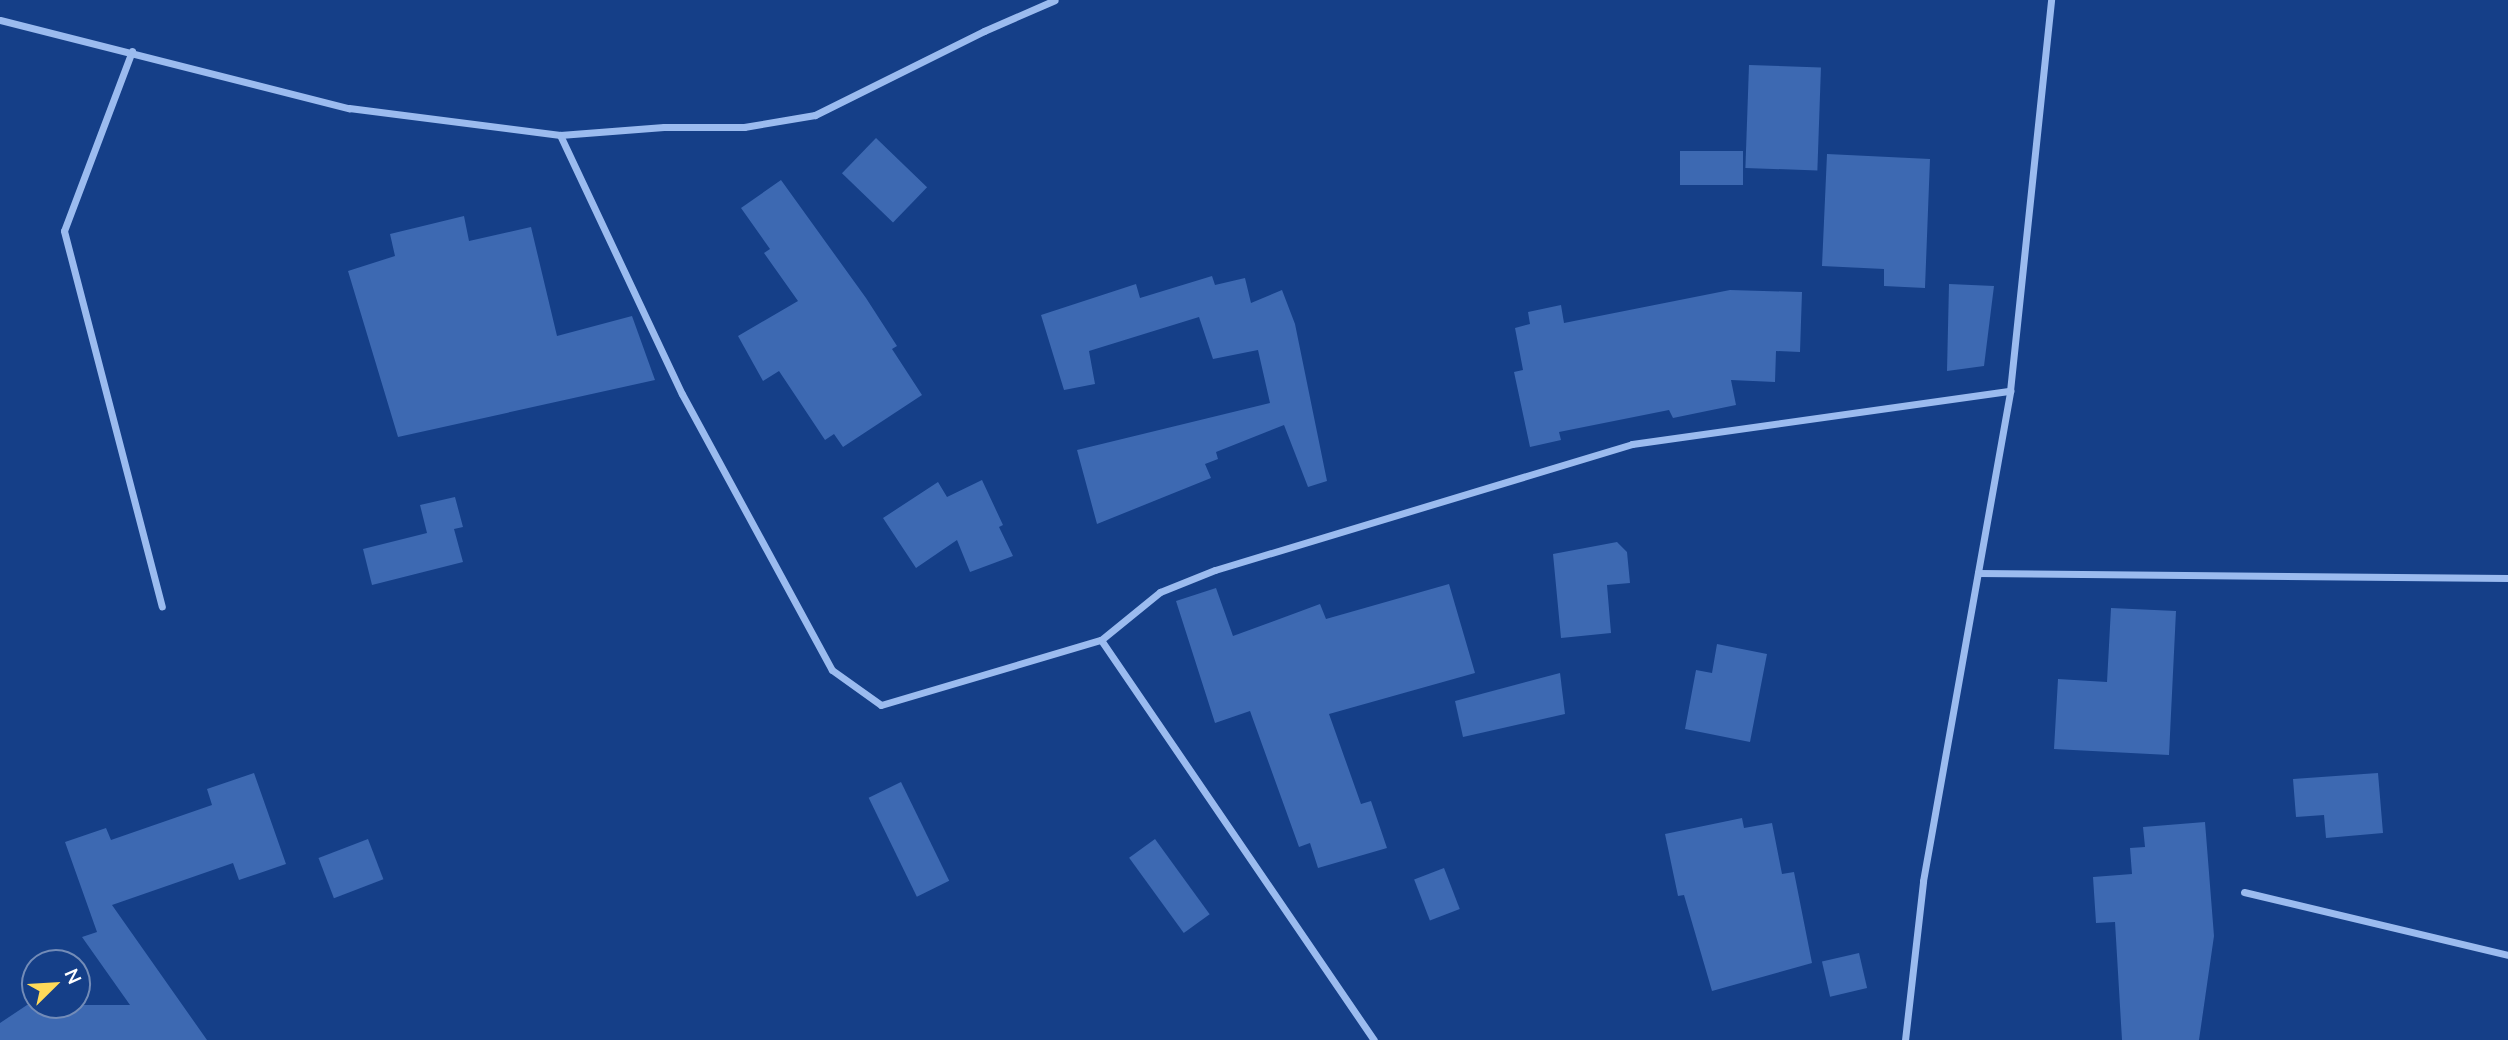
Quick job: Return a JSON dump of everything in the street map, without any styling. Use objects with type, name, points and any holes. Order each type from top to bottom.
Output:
[{"type":"street","points":[[0,20],[132,51],[349,108],[560,135],[664,127],[744,127],[815,115],[984,31],[1055,0]]},
{"type":"street","points":[[1905,1040],[1923,881],[2010,391],[2051,0]]},
{"type":"street","points":[[132,51],[64,231],[162,606]]},
{"type":"street","points":[[560,135],[682,394],[832,670],[881,705],[1101,640],[1160,592],[1215,570],[1632,444],[2010,391]]},
{"type":"street","points":[[1978,573],[2508,578]]},
{"type":"street","points":[[1101,640],[1374,1040]]},
{"type":"street","points":[[2244,892],[2508,955]]},
{"type":"building","points":[[1749,65],[1821,68],[1817,170],[1745,168]]},
{"type":"building","points":[[876,138],[927,187],[893,223],[842,173]]},
{"type":"building","points":[[1680,151],[1743,151],[1743,185],[1680,185]]},
{"type":"building","points":[[1827,154],[1930,159],[1925,288],[1884,286],[1884,269],[1822,266]]},
{"type":"building","points":[[781,180],[866,298],[897,346],[892,349],[922,395],[843,447],[834,434],[825,440],[779,371],[763,381],[738,336],[798,301],[764,253],[770,249],[741,208]]},
{"type":"building","points":[[464,216],[469,241],[531,227],[557,336],[632,316],[655,380],[398,437],[348,271],[395,256],[390,234]]},
{"type":"building","points":[[1212,276],[1215,285],[1245,278],[1251,303],[1282,290],[1295,324],[1327,481],[1308,487],[1284,425],[1216,452],[1218,459],[1205,464],[1211,478],[1097,524],[1077,450],[1270,403],[1258,350],[1213,359],[1199,317],[1089,351],[1095,384],[1064,390],[1041,315],[1136,284],[1140,298]]},
{"type":"building","points":[[1949,284],[1994,286],[1984,366],[1947,371]]},
{"type":"building","points":[[1730,290],[1802,292],[1800,352],[1776,351],[1775,382],[1731,380],[1736,405],[1673,418],[1669,410],[1559,432],[1561,440],[1530,447],[1514,372],[1523,370],[1515,328],[1530,324],[1528,312],[1561,305],[1564,323]]},
{"type":"building","points":[[982,480],[1003,525],[999,527],[1013,556],[970,572],[957,540],[916,568],[883,518],[938,482],[947,497]]},
{"type":"building","points":[[455,497],[463,527],[454,529],[463,562],[372,585],[363,549],[427,533],[420,505]]},
{"type":"building","points":[[1617,542],[1627,552],[1630,583],[1607,585],[1611,633],[1561,638],[1553,554]]},
{"type":"building","points":[[1449,584],[1475,673],[1329,714],[1361,804],[1371,801],[1387,848],[1318,868],[1310,843],[1299,847],[1250,711],[1215,723],[1176,601],[1216,588],[1233,636],[1320,604],[1326,619]]},
{"type":"building","points":[[2111,608],[2176,611],[2169,755],[2054,749],[2058,679],[2107,682]]},
{"type":"building","points":[[1717,644],[1767,654],[1750,742],[1685,729],[1696,670],[1712,673]]},
{"type":"building","points":[[1560,673],[1565,714],[1463,737],[1455,701]]},
{"type":"building","points":[[254,773],[286,864],[239,880],[233,863],[112,905],[207,1040],[0,1040],[0,1023],[21,1009],[21,1019],[91,1019],[91,1005],[130,1005],[82,937],[97,932],[65,842],[106,828],[111,840],[212,805],[207,789]]},
{"type":"building","points":[[2378,773],[2383,833],[2326,838],[2324,815],[2296,817],[2293,779]]},
{"type":"building","points":[[901,782],[949,881],[917,897],[869,798]]},
{"type":"building","points":[[1742,818],[1744,828],[1772,823],[1782,874],[1794,872],[1812,963],[1712,991],[1684,895],[1678,896],[1665,834]]},
{"type":"building","points":[[2205,822],[2214,936],[2199,1040],[2122,1040],[2115,922],[2096,923],[2093,877],[2132,874],[2130,848],[2145,847],[2143,827]]},
{"type":"building","points":[[368,839],[383,879],[334,898],[319,858]]},
{"type":"building","points":[[1155,839],[1210,914],[1184,933],[1129,858]]},
{"type":"building","points":[[1444,868],[1460,909],[1430,921],[1414,879]]},
{"type":"building","points":[[1859,953],[1867,988],[1830,997],[1822,962]]}]
